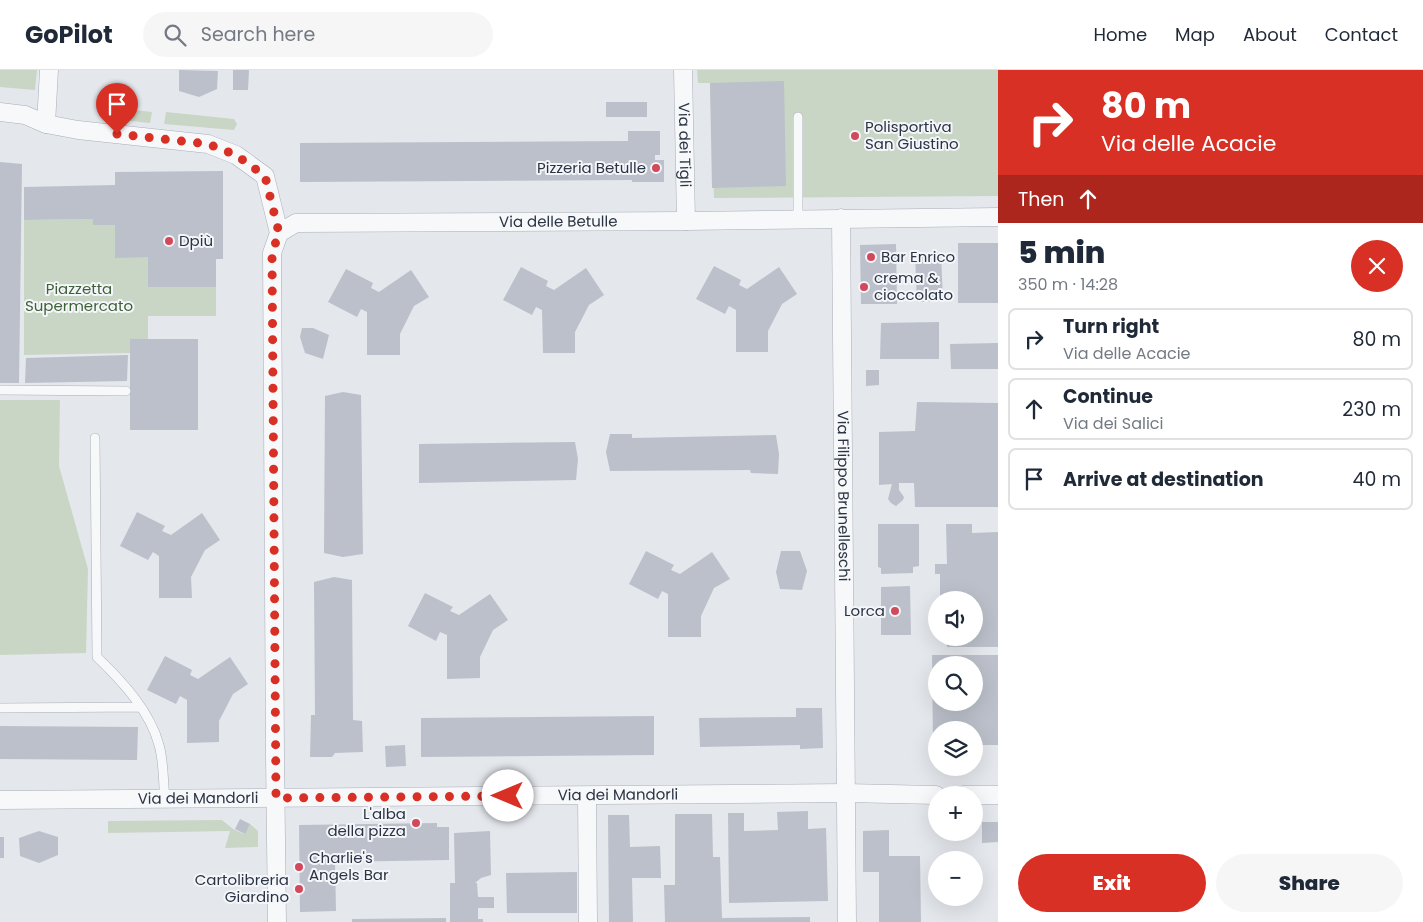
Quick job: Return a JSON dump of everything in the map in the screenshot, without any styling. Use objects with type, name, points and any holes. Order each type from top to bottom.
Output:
[{"type":"street","points":[[46,124],[49,70]]},
{"type":"street","name":"Via dei Tigli","points":[[683,70],[686,221]]},
{"type":"street","points":[[0,112],[25,114],[46,124],[78,130],[208,144],[236,155],[265,176],[279,233],[272,253],[277,922]]},
{"type":"street","name":"Via delle Betulle","points":[[279,233],[296,223],[998,217]]},
{"type":"street","name":"Via Filippo Brunelleschi","points":[[841,218],[847,922]]},
{"type":"street","name":"Via dei Mandorli","points":[[0,800],[846,793],[928,795]]},
{"type":"street","points":[[983,794],[998,794]]},
{"type":"street","points":[[588,796],[588,922]]},
{"type":"lane","points":[[798,116],[798,219]]},
{"type":"lane","points":[[0,390],[126,391]]},
{"type":"lane","points":[[95,438],[98,657],[140,707],[150,724],[159,745],[165,799]]},
{"type":"lane","points":[[0,708],[140,707]]},
{"type":"green space","points":[[0,70],[37,70],[35,90],[0,87]]},
{"type":"green space","name":"Polisportiva San Giustino","points":[[697,70],[998,70],[998,196],[714,198],[710,83],[698,83]]},
{"type":"green space","points":[[104,108],[152,112],[150,123],[103,118],[101,112]]},
{"type":"green space","points":[[166,112],[234,119],[237,124],[234,130],[164,124]]},
{"type":"green space","name":"Piazzetta Supermercato","points":[[93,219],[93,225],[115,225],[115,257],[148,257],[216,287],[216,316],[148,316],[148,339],[130,353],[24,355],[24,220]]},
{"type":"green space","points":[[0,400],[60,400],[59,466],[88,569],[86,653],[0,655]]},
{"type":"green space","points":[[222,820],[233,829],[244,834],[250,824],[258,831],[258,847],[225,848],[230,831],[108,833],[108,821]]},
{"type":"building","points":[[179,70],[218,71],[217,89],[199,97],[179,91]]},
{"type":"building","points":[[233,70],[249,70],[248,90],[233,90]]},
{"type":"building","points":[[784,81],[786,186],[712,188],[710,83]]},
{"type":"building","points":[[606,102],[647,102],[647,117],[606,117]]},
{"type":"building","points":[[628,131],[660,131],[660,155],[655,155],[655,160],[664,160],[664,182],[632,182],[632,180],[300,182],[300,143],[628,141]]},
{"type":"building","points":[[0,162],[22,164],[19,383],[0,383]]},
{"type":"building","name":"Dpiù","points":[[223,171],[223,259],[216,259],[216,287],[148,287],[148,257],[115,258],[115,225],[93,225],[93,219],[24,220],[24,187],[115,185],[115,172]]},
{"type":"building","points":[[958,243],[998,243],[998,303],[958,303]]},
{"type":"building","points":[[896,244],[897,304],[861,304],[860,245]]},
{"type":"building","points":[[941,253],[943,301],[917,302],[915,254]]},
{"type":"building","points":[[714,266],[741,280],[739,285],[747,289],[779,267],[797,294],[782,304],[768,331],[768,352],[736,352],[736,310],[729,306],[725,314],[696,299]]},
{"type":"building","points":[[521,267],[548,281],[546,286],[554,290],[586,268],[604,295],[589,305],[575,332],[575,353],[543,353],[542,310],[536,307],[532,315],[503,300]]},
{"type":"building","points":[[346,269],[373,283],[371,288],[379,292],[411,270],[429,297],[414,306],[400,334],[400,355],[367,355],[367,312],[361,309],[357,317],[328,302]]},
{"type":"building","points":[[939,322],[939,359],[880,359],[881,323]]},
{"type":"building","points":[[302,328],[313,328],[329,335],[323,359],[305,353],[300,337]]},
{"type":"building","points":[[130,339],[198,339],[198,430],[130,430]]},
{"type":"building","points":[[998,343],[998,369],[951,369],[950,344]]},
{"type":"building","points":[[128,355],[127,381],[25,383],[26,358]]},
{"type":"building","points":[[866,370],[879,370],[879,385],[866,386]]},
{"type":"building","points":[[343,392],[361,395],[363,554],[343,557],[324,553],[325,396]]},
{"type":"building","points":[[917,402],[998,403],[998,507],[915,507],[914,483],[899,483],[899,490],[904,497],[903,500],[896,506],[891,503],[888,499],[892,484],[879,485],[879,432],[915,431]]},
{"type":"building","points":[[610,434],[632,434],[632,438],[776,435],[779,454],[778,474],[751,473],[750,470],[610,471],[606,452]]},
{"type":"building","points":[[575,442],[578,459],[576,480],[419,483],[419,444]]},
{"type":"building","points":[[137,512],[165,526],[162,531],[171,535],[202,513],[220,540],[205,550],[191,577],[192,598],[159,598],[159,556],[153,552],[148,560],[120,546]]},
{"type":"building","points":[[878,524],[919,524],[919,566],[913,567],[913,573],[881,574],[881,568],[878,567]]},
{"type":"building","points":[[946,524],[972,524],[972,533],[998,532],[998,647],[947,647],[983,646],[983,591],[940,591],[940,574],[935,574],[935,564],[947,564]]},
{"type":"building","points":[[646,551],[674,565],[671,570],[680,574],[712,552],[730,579],[714,588],[701,616],[701,637],[668,637],[668,594],[662,591],[658,599],[629,584]]},
{"type":"building","points":[[781,551],[800,551],[807,571],[802,590],[780,589],[776,572]]},
{"type":"building","points":[[334,577],[352,580],[353,720],[362,721],[363,752],[335,753],[332,757],[310,757],[311,715],[315,715],[314,582]]},
{"type":"building","name":"Lorca","points":[[910,586],[911,635],[881,635],[881,587]]},
{"type":"building","points":[[425,593],[453,607],[450,611],[459,615],[490,594],[508,620],[493,630],[480,657],[480,678],[447,679],[447,635],[440,632],[436,641],[408,626]]},
{"type":"building","points":[[932,655],[998,655],[998,745],[983,745],[983,721],[933,721],[933,711],[983,711],[983,656]]},
{"type":"building","points":[[165,656],[192,670],[190,675],[198,679],[230,657],[248,684],[233,694],[219,721],[219,742],[187,743],[187,700],[180,696],[176,704],[147,690]]},
{"type":"building","points":[[796,708],[822,708],[823,748],[800,749],[800,745],[700,747],[699,718],[796,717]]},
{"type":"building","points":[[654,716],[654,755],[421,757],[421,718]]},
{"type":"building","points":[[0,726],[138,727],[137,760],[0,759]]},
{"type":"building","points":[[405,745],[406,766],[386,767],[385,746]]},
{"type":"building","points":[[808,811],[808,829],[826,828],[828,901],[729,903],[728,813],[744,813],[744,831],[778,830],[777,812]]},
{"type":"building","points":[[675,814],[712,814],[713,857],[720,857],[722,918],[810,917],[810,922],[665,922],[664,885],[675,885]]},
{"type":"building","points":[[608,815],[629,815],[630,847],[660,846],[661,878],[632,878],[633,922],[609,922]]},
{"type":"building","points":[[240,819],[250,824],[245,834],[235,829]]},
{"type":"building","points":[[983,822],[998,822],[998,842],[982,843]]},
{"type":"building","points":[[437,823],[437,827],[449,827],[449,860],[335,862],[336,911],[300,912],[299,825]]},
{"type":"building","points":[[889,830],[889,856],[920,856],[921,922],[879,922],[879,872],[863,872],[863,831]]},
{"type":"building","points":[[39,831],[58,837],[58,855],[39,863],[20,856],[19,838]]},
{"type":"building","points":[[490,831],[491,875],[481,878],[475,883],[477,883],[478,897],[494,897],[494,908],[478,908],[478,919],[483,919],[483,922],[450,922],[450,883],[455,883],[454,833]]},
{"type":"building","points":[[0,837],[4,837],[4,858],[0,858]]},
{"type":"building","points":[[577,872],[577,913],[507,913],[506,873]]},
{"type":"building","points":[[446,918],[446,922],[352,922],[352,919]]},
{"type":"place","name":"Polisportiva San Giustino","points":[[855,136]]},
{"type":"place","name":"Pizzeria Betulle","points":[[656,168]]},
{"type":"place","name":"Dpiù","points":[[169,241]]},
{"type":"place","name":"Bar Enrico","points":[[871,257]]},
{"type":"place","name":"crema & cioccolato","points":[[864,287]]},
{"type":"place","name":"Lorca","points":[[895,611]]},
{"type":"place","name":"L'alba della pizza","points":[[416,823]]},
{"type":"place","name":"Charlie's Angels Bar","points":[[299,867]]},
{"type":"place","name":"Cartolibreria Giardino","points":[[299,889]]},
{"type":"route","points":[[117,134],[208,144],[236,155],[265,176],[279,233],[272,253],[276,798],[508,796]]}]
